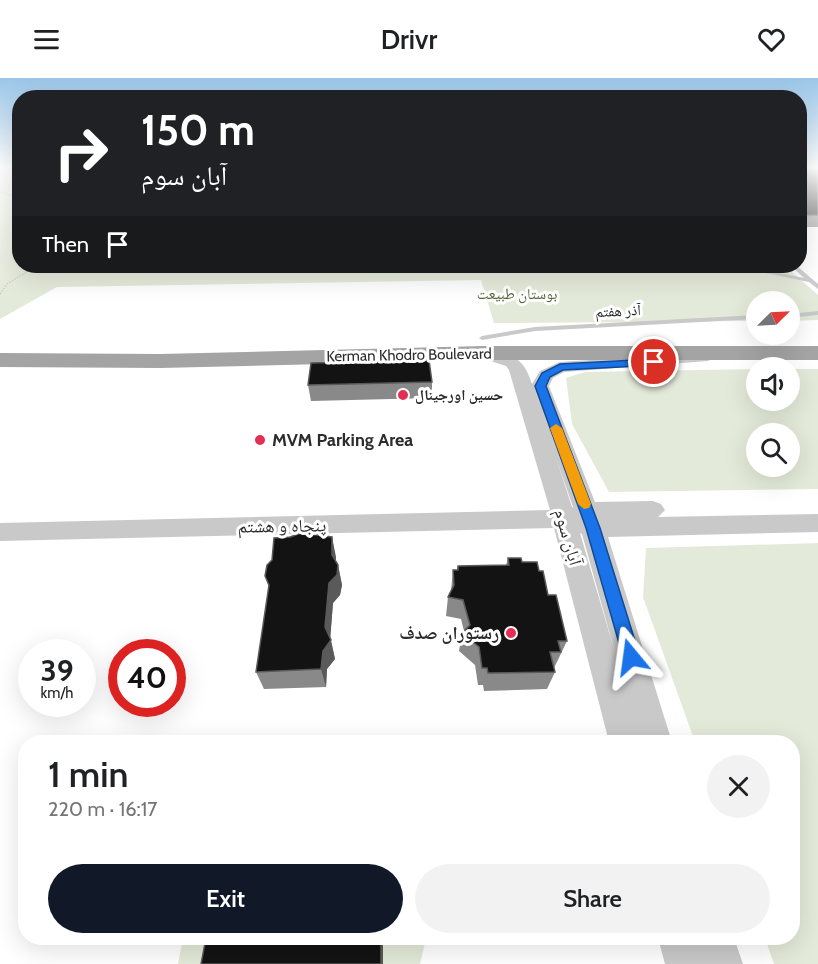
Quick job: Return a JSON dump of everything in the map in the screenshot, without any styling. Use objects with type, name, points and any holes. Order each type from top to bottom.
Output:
[{"type":"main road","points":[[800,333],[818,333]]},
{"type":"main road","name":"Kerman Khodro Boulevard","points":[[0,360],[160,361],[746,334]]},
{"type":"main road","name":"Kerman Khodro Boulevard","points":[[0,342],[483,346],[728,354],[818,353]]},
{"type":"street","name":"آبان سوم","points":[[483,346],[512,362],[518,369],[564,519],[623,735]]},
{"type":"street","name":"آبان سوم","points":[[654,735],[590,520],[540,386],[546,375],[560,367],[654,362],[728,354]]},
{"type":"street","name":"پنجاه و هشتم","points":[[590,520],[818,508]]},
{"type":"street","name":"پنجاه و هشتم","points":[[0,532],[564,519],[818,524]]},
{"type":"street","points":[[680,945],[686,964]]},
{"type":"street","points":[[716,945],[722,964]]},
{"type":"lane","points":[[775,273],[812,281]]},
{"type":"lane","points":[[802,273],[818,287]]},
{"type":"lane","points":[[800,315],[818,313]]},
{"type":"lane","name":"آذر هفتم","points":[[483,346],[535,329],[746,318]]},
{"type":"path","points":[[0,294],[7,284],[25,273]]},
{"type":"green space","name":"بوستان طبیعت","points":[[0,209],[12,209],[12,273],[793,273],[818,295],[818,320],[800,321],[800,291],[746,291],[746,321],[494,323],[481,280],[57,287],[0,319]]},
{"type":"green space","points":[[746,369],[746,411],[800,411],[800,369],[818,369],[818,489],[609,492],[572,424],[566,378],[585,372]]},
{"type":"green space","points":[[818,543],[818,964],[774,964],[767,945],[800,945],[800,735],[692,735],[643,597],[646,548]]},
{"type":"green space","points":[[182,945],[425,945],[420,964],[178,964]]},
{"type":"building","points":[[807,209],[818,209],[818,215],[807,216]]},
{"type":"building","points":[[429,360],[432,382],[308,385],[311,363]]},
{"type":"building","points":[[301,533],[332,537],[332,555],[338,565],[337,575],[329,583],[325,627],[331,640],[323,651],[321,669],[256,672],[269,585],[265,576],[267,565],[272,560],[274,538],[290,537]]},
{"type":"building","name":"رستوران صدف","points":[[508,558],[521,558],[522,562],[537,562],[539,571],[543,571],[548,595],[556,595],[567,641],[558,641],[561,652],[550,652],[555,672],[488,673],[487,668],[482,668],[479,647],[462,633],[470,625],[463,600],[448,597],[454,585],[453,570],[458,570],[458,566],[509,565]]},
{"type":"building","points":[[205,945],[381,945],[381,964],[201,964]]},
{"type":"slow traffic","points":[[556,428],[584,504]]},
{"type":"place","name":"حسین اورجینال","points":[[403,395]]},
{"type":"place","name":"MVM Parking Area","points":[[260,440]]},
{"type":"place","name":"رستوران صدف","points":[[511,633]]},
{"type":"route","points":[[631,657],[593,528],[540,386],[546,375],[560,367],[654,362]]}]
